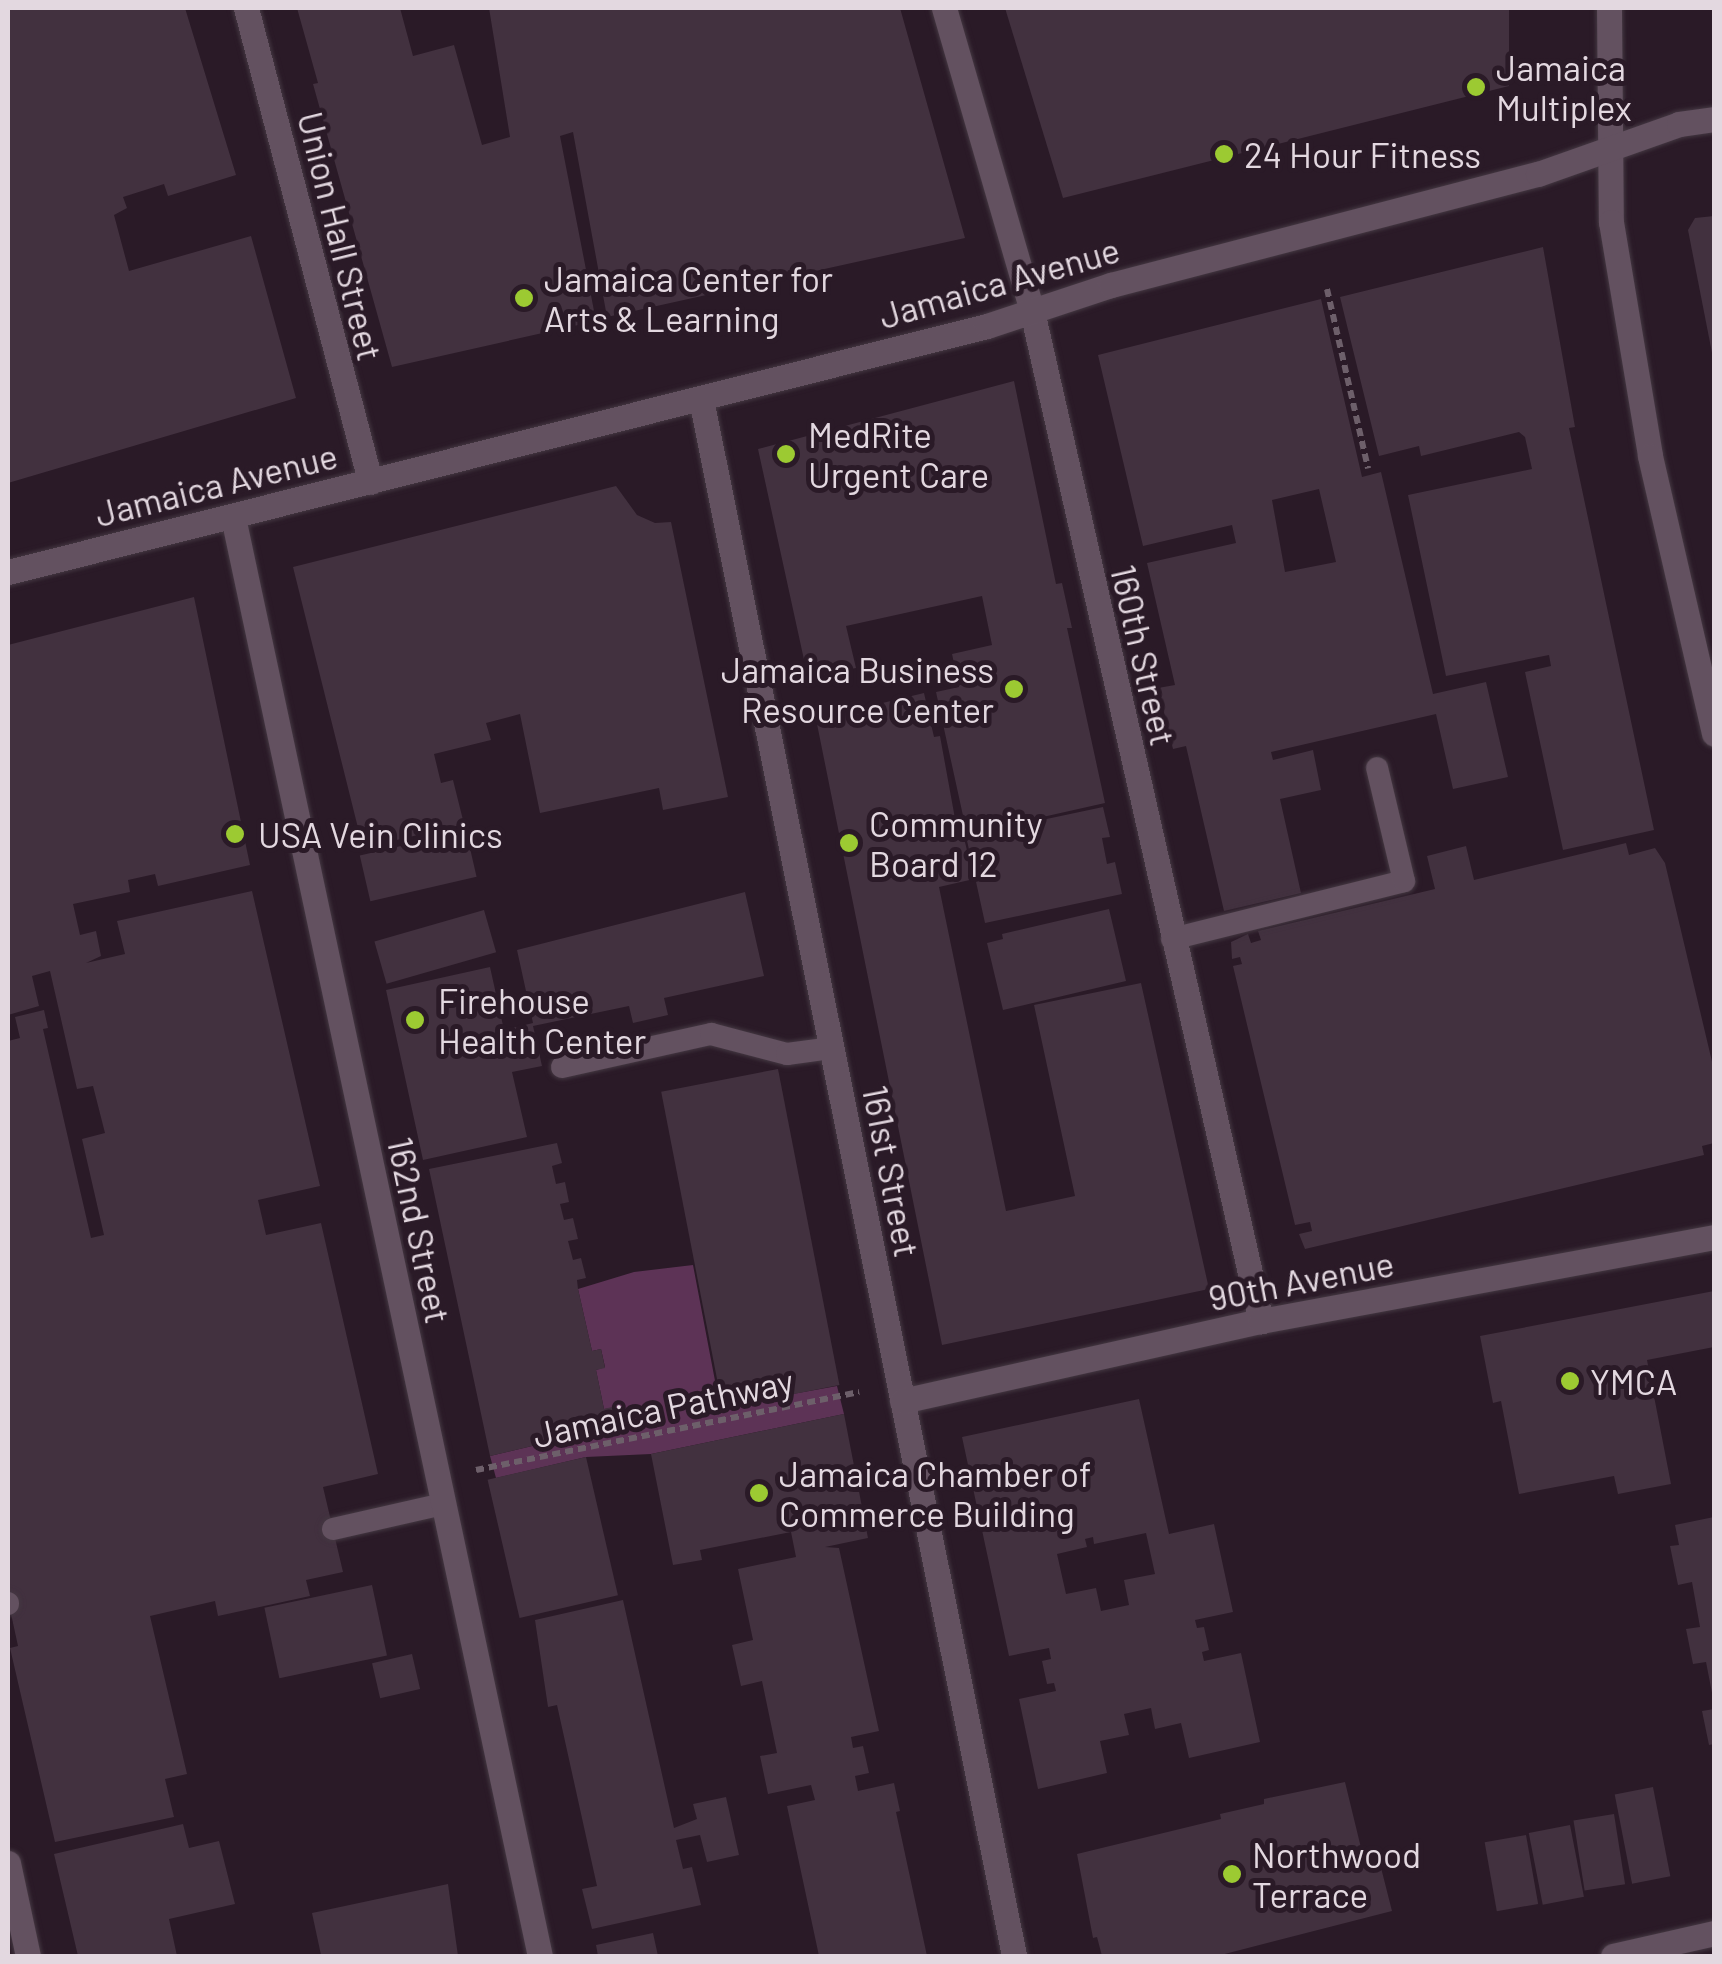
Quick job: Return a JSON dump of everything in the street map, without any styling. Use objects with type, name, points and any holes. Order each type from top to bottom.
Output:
[{"type":"street","name":"Union Hall Street","points":[[246,8],[370,482]]},
{"type":"street","name":"160th Street","points":[[944,8],[1032,311],[1261,1321]]},
{"type":"street","points":[[1609,8],[1611,222],[1650,456],[1714,734]]},
{"type":"street","name":"Jamaica Avenue","points":[[8,572],[701,399],[1032,311],[1206,259],[1538,174],[1679,124],[1714,119]]},
{"type":"street","name":"161st Street","points":[[701,399],[1014,1956]]},
{"type":"street","name":"162nd Street","points":[[234,517],[540,1956]]},
{"type":"street","name":"90th Avenue","points":[[902,1402],[1261,1321],[1714,1238]]},
{"type":"street","points":[[8,1863],[28,1956]]},
{"type":"street","points":[[1613,1956],[1714,1934]]},
{"type":"lane","points":[[1172,939],[1404,881],[1377,768]]},
{"type":"lane","points":[[562,1068],[710,1034],[788,1054],[832,1048]]},
{"type":"lane","points":[[333,1529],[443,1504]]},
{"type":"path","points":[[1327,288],[1368,468]]},
{"type":"path","name":"Jamaica Pathway","points":[[476,1470],[859,1392]]},
{"type":"shaded area","points":[[693,1265],[720,1407],[837,1386],[844,1414],[651,1454],[586,1457],[496,1478],[490,1456],[616,1426],[613,1408],[604,1409],[596,1370],[605,1367],[601,1349],[592,1351],[578,1289],[634,1272]]},
{"type":"building","points":[[8,8],[185,8],[236,175],[168,196],[164,184],[123,197],[127,208],[114,215],[129,271],[251,236],[296,398],[8,483]]},
{"type":"building","points":[[297,8],[400,8],[413,56],[454,45],[482,145],[510,137],[489,8],[900,8],[965,238],[607,317],[573,132],[560,136],[596,321],[392,367],[313,84],[318,83]]},
{"type":"building","points":[[1005,8],[1509,8],[1509,86],[1063,198]]},
{"type":"building","points":[[1714,216],[1713,358],[1688,230],[1695,218]]},
{"type":"building","points":[[1543,247],[1575,427],[1569,428],[1654,830],[1563,850],[1525,672],[1551,666],[1549,655],[1446,676],[1408,495],[1532,469],[1525,437],[1519,432],[1421,456],[1419,446],[1379,456],[1340,297]]},
{"type":"building","points":[[1321,299],[1362,477],[1381,472],[1433,694],[1486,682],[1508,777],[1453,789],[1436,714],[1271,752],[1273,760],[1313,750],[1321,790],[1280,799],[1301,893],[1224,911],[1186,746],[1173,749],[1158,688],[1175,685],[1147,563],[1236,543],[1232,525],[1143,546],[1098,355]],"holes":[[[1319,489],[1336,562],[1285,572],[1272,500]]]},
{"type":"building","points":[[1014,381],[1056,584],[1062,583],[1072,628],[1067,628],[1105,803],[967,834],[936,692],[959,687],[952,654],[992,645],[982,596],[846,626],[856,668],[808,678],[758,449]]},
{"type":"building","points":[[616,486],[637,515],[655,523],[671,522],[728,797],[663,810],[659,788],[540,813],[520,714],[486,723],[491,740],[434,754],[441,783],[453,780],[464,824],[363,848],[293,567]]},
{"type":"building","points":[[194,597],[250,865],[158,886],[155,874],[128,880],[130,892],[73,904],[80,935],[96,931],[101,956],[86,963],[125,954],[117,921],[252,891],[320,1186],[258,1200],[266,1235],[321,1223],[378,1474],[323,1487],[343,1572],[306,1580],[310,1596],[218,1616],[215,1601],[150,1616],[187,1774],[165,1779],[174,1817],[55,1842],[10,1648],[18,1646],[8,1600],[8,1041],[20,1038],[15,1017],[44,1010],[48,1028],[43,1029],[91,1238],[104,1235],[82,1139],[105,1133],[93,1086],[77,1089],[50,971],[32,976],[39,1006],[8,1015],[8,645]]},
{"type":"building","points":[[924,693],[934,737],[940,736],[958,835],[963,834],[974,879],[939,887],[1006,1211],[1075,1196],[1034,1005],[1141,983],[1209,1289],[942,1345],[816,719]]},
{"type":"building","points":[[1103,807],[1110,837],[1102,838],[1107,864],[1115,862],[1122,894],[985,923],[966,836]]},
{"type":"building","points":[[466,831],[477,877],[370,901],[360,856]]},
{"type":"building","points":[[1626,843],[1629,855],[1655,848],[1665,863],[1714,1070],[1714,1143],[1702,1146],[1704,1155],[1305,1249],[1299,1234],[1312,1231],[1310,1222],[1295,1225],[1233,966],[1242,964],[1240,957],[1232,959],[1231,942],[1248,934],[1251,943],[1261,940],[1258,931],[1435,889],[1427,856],[1466,846],[1474,880]]},
{"type":"building","points":[[745,892],[764,976],[664,998],[668,1015],[633,1023],[629,1006],[533,1026],[542,1066],[512,1072],[527,1137],[423,1160],[386,990],[490,967],[504,1030],[533,1023],[517,950]]},
{"type":"building","points":[[1109,909],[1126,981],[1003,1010],[987,943],[1003,939],[1002,934]]},
{"type":"building","points":[[484,910],[496,952],[387,984],[374,941]]},
{"type":"building","points":[[778,1069],[839,1385],[723,1408],[661,1092]]},
{"type":"building","points":[[557,1143],[562,1163],[552,1166],[556,1184],[565,1182],[569,1202],[560,1204],[564,1220],[573,1218],[578,1239],[568,1241],[573,1260],[581,1258],[586,1278],[577,1280],[578,1289],[592,1351],[601,1349],[605,1368],[596,1370],[604,1409],[612,1407],[616,1426],[490,1456],[429,1169]]},
{"type":"building","name":"YMCA","points":[[1714,1291],[1714,1347],[1647,1360],[1671,1484],[1618,1494],[1614,1476],[1519,1494],[1501,1401],[1493,1403],[1480,1336]]},
{"type":"building","points":[[1139,1399],[1169,1534],[1214,1524],[1233,1612],[1195,1620],[1197,1628],[1204,1627],[1209,1650],[1202,1652],[1204,1661],[1241,1653],[1260,1742],[1189,1758],[1181,1723],[1155,1729],[1151,1708],[1124,1714],[1129,1735],[1100,1741],[1107,1773],[1038,1789],[1019,1699],[1056,1691],[1054,1683],[1047,1684],[1042,1661],[1051,1659],[1049,1648],[1009,1656],[962,1437]],"holes":[[[1146,1533],[1155,1574],[1124,1580],[1129,1605],[1101,1611],[1096,1588],[1066,1594],[1057,1554],[1087,1547],[1085,1539],[1093,1537],[1094,1544]]]},
{"type":"building","points":[[844,1414],[868,1538],[825,1547],[839,1548],[879,1731],[851,1737],[853,1748],[863,1746],[869,1773],[855,1776],[858,1791],[894,1783],[900,1811],[896,1812],[927,1956],[819,1956],[787,1806],[815,1800],[811,1785],[768,1794],[760,1756],[777,1753],[762,1681],[741,1686],[732,1645],[753,1640],[738,1569],[796,1557],[791,1532],[700,1550],[702,1560],[673,1565],[651,1454]]},
{"type":"building","points":[[586,1457],[618,1595],[520,1618],[488,1480]]},
{"type":"building","points":[[1714,1517],[1713,1698],[1706,1662],[1693,1664],[1686,1629],[1700,1627],[1692,1582],[1678,1585],[1670,1546],[1679,1545],[1675,1525]]},
{"type":"building","points":[[372,1585],[387,1655],[279,1678],[264,1608]]},
{"type":"building","points":[[623,1600],[674,1828],[697,1819],[693,1804],[726,1797],[739,1855],[707,1862],[700,1835],[676,1840],[683,1869],[692,1867],[701,1905],[592,1929],[582,1889],[597,1886],[557,1705],[548,1707],[535,1620]]},
{"type":"building","points":[[412,1654],[420,1689],[380,1698],[372,1663]]},
{"type":"building","points":[[1714,1709],[1714,1744],[1709,1745],[1702,1711]]},
{"type":"building","name":"Northwood Terrace","points":[[1345,1782],[1362,1852],[1376,1848],[1392,1911],[1217,1956],[1102,1956],[1097,1937],[1093,1938],[1077,1854],[1221,1819],[1220,1814],[1264,1804],[1264,1799]]},
{"type":"building","points":[[1653,1787],[1670,1876],[1632,1884],[1615,1794]]},
{"type":"building","points":[[1614,1814],[1625,1884],[1585,1891],[1574,1820]]},
{"type":"building","points":[[183,1824],[189,1848],[219,1841],[235,1904],[169,1919],[177,1956],[78,1956],[54,1854]]},
{"type":"building","points":[[1570,1825],[1584,1897],[1543,1905],[1529,1833]]},
{"type":"building","points":[[1526,1835],[1538,1904],[1497,1911],[1485,1842]]},
{"type":"building","points":[[448,1884],[458,1956],[321,1955],[312,1913]]},
{"type":"building","points":[[653,1933],[658,1956],[598,1956],[596,1945]]},
{"type":"place","name":"Jamaica Multiplex","points":[[1476,87]]},
{"type":"place","name":"24 Hour Fitness","points":[[1224,154]]},
{"type":"place","name":"Jamaica Center for Arts & Learning","points":[[524,298]]},
{"type":"place","name":"MedRite Urgent Care","points":[[786,454]]},
{"type":"place","name":"Jamaica Business Resource Center","points":[[1014,689]]},
{"type":"place","name":"USA Vein Clinics","points":[[235,834]]},
{"type":"place","name":"Community Board 12","points":[[849,843]]},
{"type":"place","name":"Firehouse Health Center","points":[[415,1020]]},
{"type":"place","name":"YMCA","points":[[1570,1381]]},
{"type":"place","name":"Jamaica Chamber of Commerce Building","points":[[759,1493]]},
{"type":"place","name":"Northwood Terrace","points":[[1232,1874]]}]
